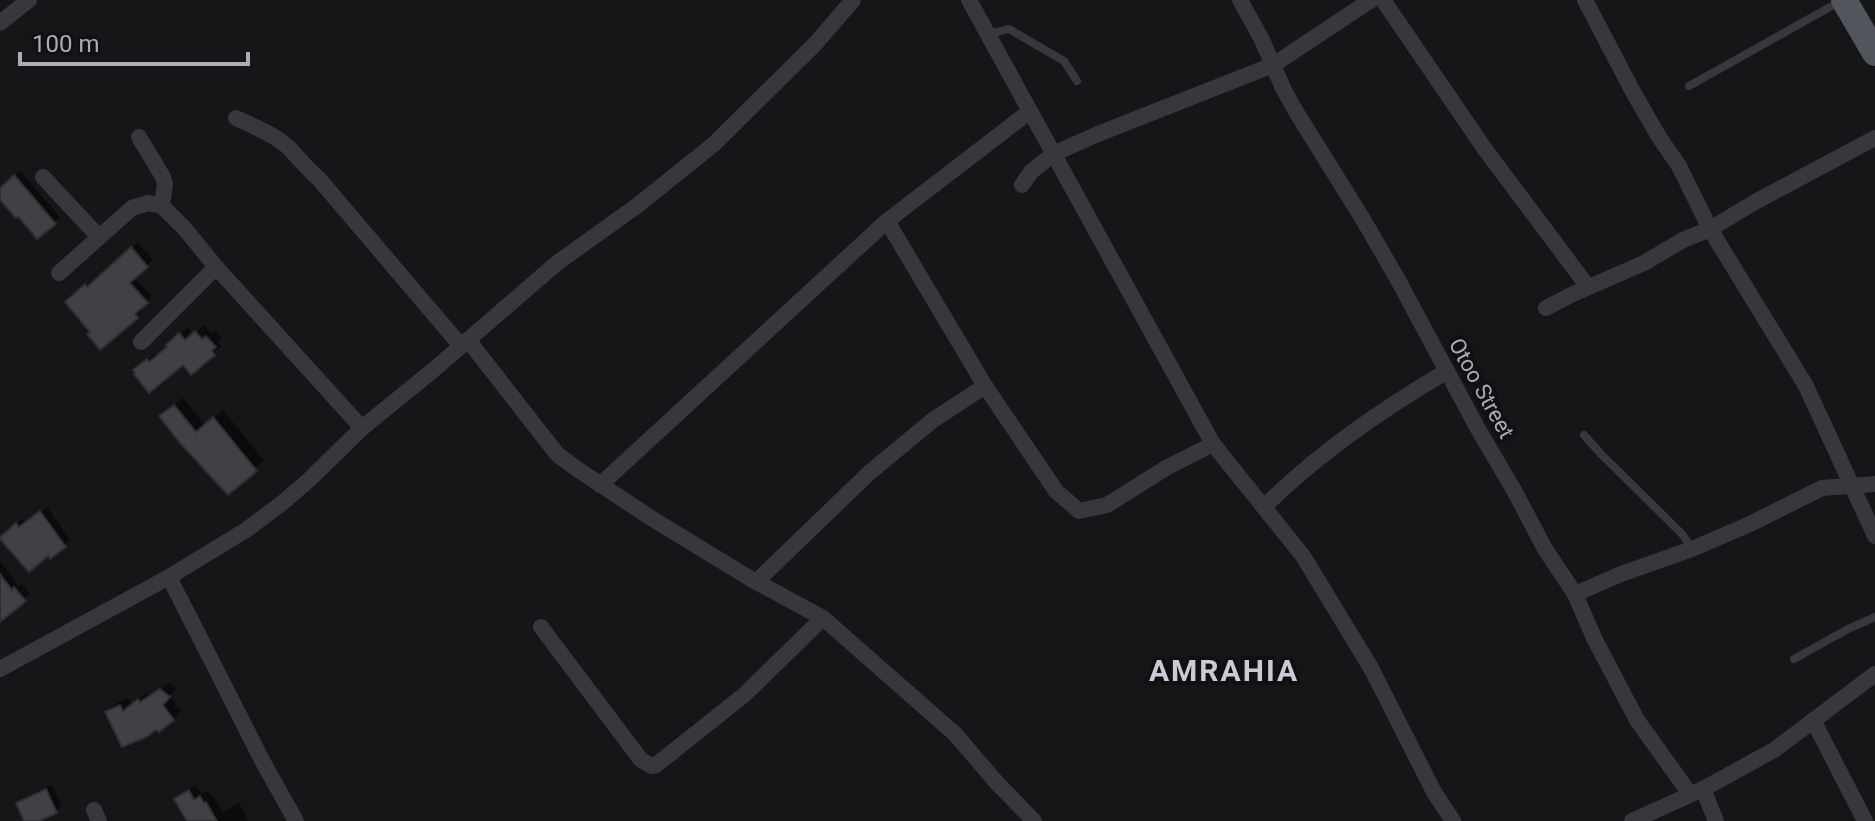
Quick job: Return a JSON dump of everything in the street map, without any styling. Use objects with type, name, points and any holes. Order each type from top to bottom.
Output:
[{"type":"main road","points":[[1844,0],[1875,53]]},
{"type":"street","points":[[0,23],[29,0]]},
{"type":"street","points":[[0,669],[169,577],[246,530],[281,504],[362,428],[557,263],[638,205],[714,144],[816,43],[853,0]]},
{"type":"street","points":[[969,0],[1213,444],[1311,568],[1371,668],[1434,792],[1453,821]]},
{"type":"street","name":"Otoo Street","points":[[1240,0],[1295,110],[1364,221],[1545,549],[1575,594],[1637,720],[1697,792],[1716,821]]},
{"type":"street","points":[[1022,185],[1031,172],[1053,154],[1273,65],[1371,0]]},
{"type":"street","points":[[1383,0],[1484,148],[1588,287]]},
{"type":"street","points":[[1585,0],[1632,90],[1679,166],[1710,229],[1806,386],[1875,536]]},
{"type":"street","points":[[600,485],[887,221],[1029,112]]},
{"type":"street","points":[[236,118],[271,135],[319,179],[557,454],[651,518],[756,582],[823,618],[955,734],[1034,821]]},
{"type":"street","points":[[139,137],[163,177],[162,206]]},
{"type":"street","points":[[1546,308],[1710,229],[1875,138]]},
{"type":"street","points":[[43,177],[99,237]]},
{"type":"street","points":[[59,273],[132,208],[148,203],[162,206],[362,428]]},
{"type":"street","points":[[887,221],[985,386],[1056,491],[1079,511],[1107,505],[1166,468],[1213,444]]},
{"type":"street","points":[[141,342],[216,267]]},
{"type":"street","points":[[1264,507],[1295,476],[1336,443],[1447,371]]},
{"type":"street","points":[[756,582],[869,473],[933,420],[985,386]]},
{"type":"street","points":[[1575,594],[1692,549],[1822,488],[1875,484]]},
{"type":"street","points":[[169,577],[296,821]]},
{"type":"street","points":[[541,627],[641,760],[652,766],[744,695],[823,618]]},
{"type":"street","points":[[1632,821],[1697,792],[1774,750],[1875,674]]},
{"type":"street","points":[[1813,720],[1865,821]]},
{"type":"lane","points":[[1689,86],[1844,0]]},
{"type":"lane","points":[[987,34],[1009,29],[1064,61],[1077,81]]},
{"type":"lane","points":[[1584,435],[1682,534],[1692,549]]},
{"type":"lane","points":[[1794,659],[1875,617]]},
{"type":"building","points":[[14,175],[56,224],[37,239],[0,200],[0,188]]},
{"type":"building","points":[[131,247],[148,267],[130,283],[148,303],[135,314],[138,318],[100,350],[87,334],[90,332],[65,302],[85,284],[87,287]]},
{"type":"building","points":[[195,331],[202,339],[206,336],[216,347],[212,351],[215,355],[191,375],[183,365],[149,393],[133,370],[147,359],[149,362],[179,333],[185,340]]},
{"type":"building","points":[[174,405],[196,432],[213,417],[257,471],[228,495],[159,416]]},
{"type":"building","points":[[40,511],[66,547],[50,559],[48,556],[29,572],[0,537],[16,523],[19,527]]},
{"type":"building","points":[[0,574],[12,590],[14,587],[26,601],[0,622]]},
{"type":"building","points":[[160,689],[170,697],[163,705],[174,720],[159,732],[156,730],[122,747],[105,712],[120,705],[123,711],[138,699],[140,702]]},
{"type":"building","points":[[46,789],[57,813],[39,821],[24,821],[16,803]]},
{"type":"building","points":[[189,790],[194,800],[200,796],[206,802],[217,821],[187,821],[174,799]]},
{"type":"district","name":"AMRAHIA","points":[[1224,671]]}]
